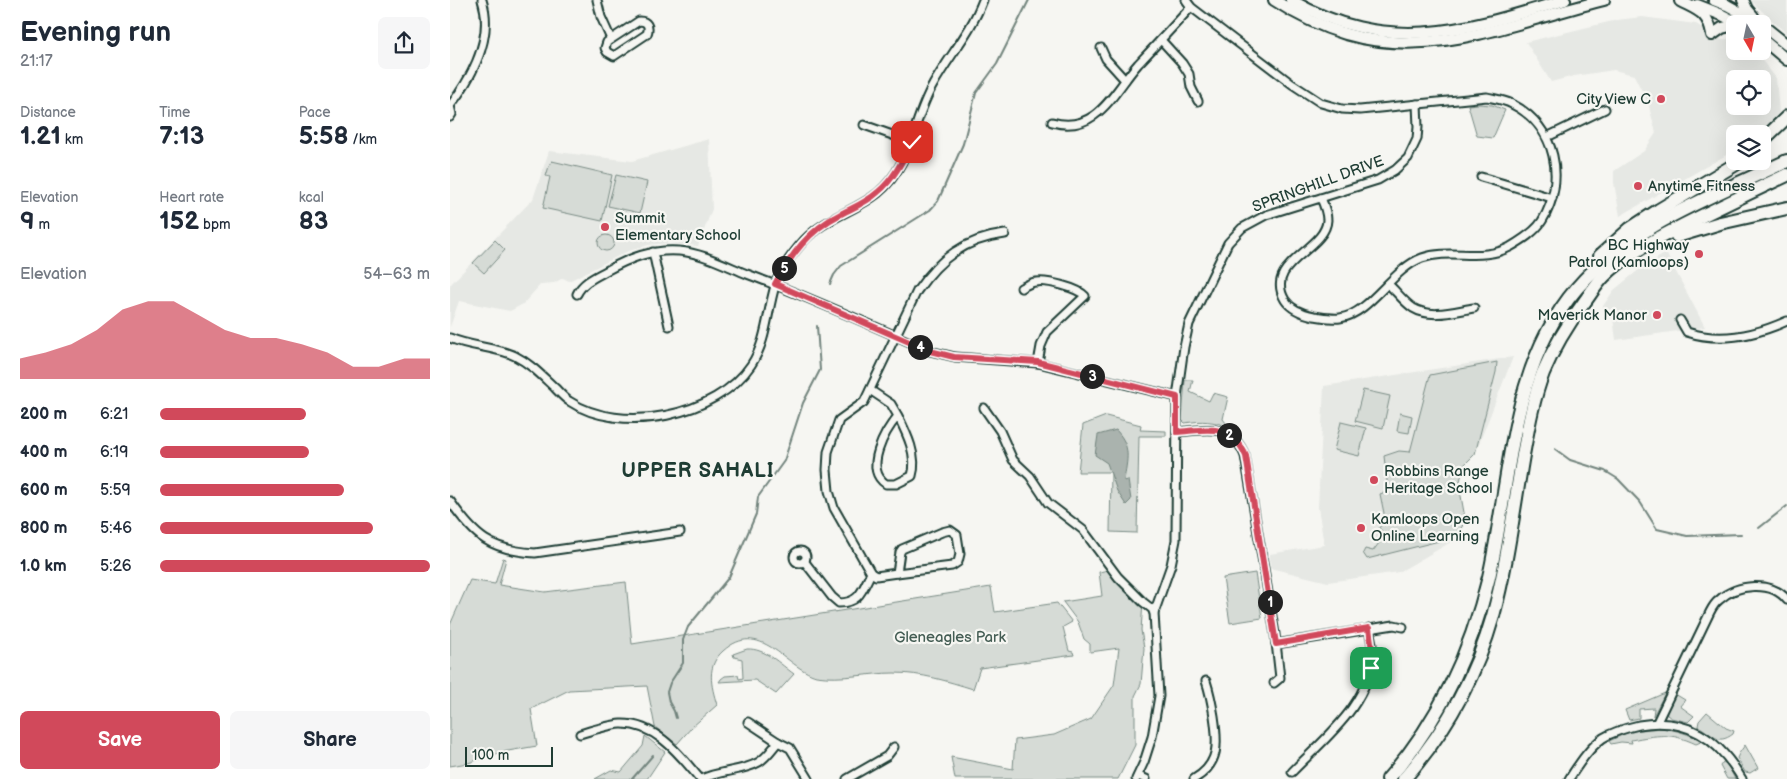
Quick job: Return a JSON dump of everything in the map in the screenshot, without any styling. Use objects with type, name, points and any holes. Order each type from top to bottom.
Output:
[{"type":"highway","points":[[1771,132],[1787,117]]},
{"type":"highway","points":[[1577,288],[1603,262],[1665,219],[1787,161]]},
{"type":"highway","points":[[1388,779],[1445,698],[1470,641],[1489,576],[1515,434],[1532,365],[1545,335],[1602,254],[1630,229],[1726,170]]},
{"type":"highway","points":[[1404,779],[1424,756],[1445,724],[1482,650],[1495,606],[1526,438],[1544,373],[1573,317],[1604,276],[1637,250],[1719,206],[1787,175]]},
{"type":"highway","points":[[1637,250],[1692,231],[1787,209]]},
{"type":"highway","points":[[1379,779],[1413,746]]},
{"type":"main road","points":[[1274,0],[1292,11],[1332,29],[1368,40],[1394,43],[1422,43],[1486,33],[1604,0]]},
{"type":"main road","points":[[1291,0],[1345,24],[1378,31],[1422,34],[1449,31],[1487,23],[1565,0]]},
{"type":"main road","points":[[1678,0],[1712,10],[1726,17]]},
{"type":"main road","points":[[1678,0],[1704,14],[1710,23],[1712,35],[1726,27]]},
{"type":"main road","points":[[1714,0],[1745,15]]},
{"type":"main road","points":[[1743,0],[1753,15]]},
{"type":"main road","points":[[1771,32],[1787,45]]},
{"type":"main road","points":[[1771,47],[1787,60]]},
{"type":"street","points":[[450,117],[452,114],[450,106],[458,96],[479,54],[485,34],[486,19],[482,0]]},
{"type":"street","points":[[597,0],[601,17],[611,39]]},
{"type":"street","points":[[450,338],[512,354],[532,366],[569,401],[596,414],[622,419],[647,418],[684,411],[710,402],[734,385],[752,365],[763,341],[775,284],[800,244],[816,229],[860,205],[878,192],[888,182],[901,163],[912,142],[917,123],[932,85],[970,28],[983,0]]},
{"type":"street","points":[[1186,0],[1192,7],[1292,84],[1321,103],[1342,109],[1360,110],[1487,97],[1505,100],[1530,116],[1547,137],[1554,156],[1556,176],[1552,198],[1542,221],[1528,236],[1508,248],[1488,255],[1438,254],[1421,258],[1402,269],[1358,311],[1341,318],[1304,313],[1294,308],[1285,300],[1280,283],[1283,273],[1291,263],[1322,234],[1326,226],[1327,218],[1321,198]]},
{"type":"street","points":[[1052,122],[1065,126],[1087,120],[1104,108],[1125,80],[1192,7]]},
{"type":"street","points":[[639,21],[644,21],[648,24],[647,34],[614,56],[607,52],[605,48],[606,42],[611,39],[639,21]]},
{"type":"street","points":[[1161,40],[1182,62],[1189,74],[1191,88],[1198,101]]},
{"type":"street","points":[[1101,48],[1106,59],[1125,80]]},
{"type":"street","name":"SPRINGHILL DRIVE","points":[[1137,777],[1152,736],[1159,696],[1154,613],[1171,565],[1176,540],[1177,397],[1189,324],[1228,243],[1242,228],[1266,215],[1378,180],[1395,170],[1408,158],[1417,139],[1417,104]]},
{"type":"street","points":[[1547,137],[1605,109]]},
{"type":"street","points":[[864,125],[912,142]]},
{"type":"street","points":[[1481,176],[1552,198]]},
{"type":"street","points":[[897,573],[902,549],[942,532],[950,530],[957,535],[960,554],[958,562],[952,566],[876,576],[871,573],[834,508],[829,491],[828,452],[839,420],[864,402],[897,336],[917,290],[929,274],[946,258],[964,246],[989,236],[1005,234]]},
{"type":"street","points":[[577,294],[580,288],[588,281],[633,257],[652,252],[678,251],[700,255],[775,284],[930,351],[954,357],[1038,362],[1177,397]]},
{"type":"street","points":[[652,252],[669,326]]},
{"type":"street","points":[[1021,288],[1035,282],[1052,283],[1081,291],[1085,296],[1047,332],[1041,346],[1038,362]]},
{"type":"street","points":[[1388,284],[1412,307],[1423,313],[1431,314],[1474,308]]},
{"type":"street","points":[[1680,320],[1687,332],[1716,337],[1736,336],[1769,329],[1787,321]]},
{"type":"street","points":[[870,390],[891,404],[898,416],[908,436],[915,466],[912,476],[896,484],[886,484],[878,477],[876,453],[892,423],[898,416]]},
{"type":"street","points":[[984,408],[1000,431],[1013,460],[1030,476],[1048,504],[1084,530],[1118,577],[1154,613]]},
{"type":"street","points":[[1177,432],[1207,428],[1214,429],[1236,440],[1246,456],[1276,644],[1280,678],[1274,683]]},
{"type":"street","points":[[450,500],[467,525],[496,546],[516,552],[535,553],[680,532]]},
{"type":"street","points":[[804,561],[832,597],[839,602],[850,603],[860,596],[871,573]]},
{"type":"street","points":[[1657,722],[1710,612],[1719,600],[1733,591],[1750,587],[1768,587],[1784,596],[1787,600]]},
{"type":"street","points":[[1276,644],[1369,628],[1394,625],[1403,626]]},
{"type":"street","points":[[1292,772],[1328,738],[1366,686],[1371,668],[1372,650],[1369,628]]},
{"type":"street","points":[[1194,779],[1204,773],[1213,761],[1217,748],[1217,736],[1210,693],[1206,681]]},
{"type":"street","points":[[748,722],[790,748],[809,779]]},
{"type":"street","points":[[1569,779],[1583,758],[1605,737],[1624,728],[1657,722],[1677,725],[1698,733],[1721,748],[1742,779]]},
{"type":"street","points":[[580,734],[619,724],[634,724],[654,732],[677,752],[701,779],[713,774],[758,763],[769,754],[778,742]]},
{"type":"street","points":[[847,779],[887,756],[894,747]]},
{"type":"street","points":[[1137,777],[1146,779]]},
{"type":"shaded area","points":[[1752,0],[1787,0],[1787,34],[1771,19],[1771,15],[1766,15]]},
{"type":"shaded area","points":[[1642,17],[1696,24],[1722,40],[1726,39],[1726,60],[1761,60],[1769,70],[1726,70],[1726,115],[1771,115],[1771,72],[1776,78],[1779,112],[1767,125],[1726,125],[1726,155],[1620,216],[1614,183],[1614,171],[1644,151],[1656,133],[1648,103],[1634,75],[1614,70],[1574,76],[1551,82],[1526,42],[1617,20]]},
{"type":"shaded area","name":"Summit Elementary School","points":[[709,139],[712,209],[698,246],[670,243],[648,245],[626,252],[569,281],[563,278],[554,283],[541,284],[523,304],[510,311],[459,301],[450,327],[450,285],[533,199],[549,151],[632,161]]},
{"type":"shaded area","points":[[1666,253],[1705,327],[1616,340],[1613,318],[1610,318],[1610,310],[1604,310],[1603,306],[1614,290],[1641,268]]},
{"type":"shaded area","points":[[1513,357],[1475,454],[1464,465],[1459,485],[1465,518],[1462,527],[1451,538],[1451,542],[1399,572],[1328,582],[1270,568],[1270,554],[1324,545],[1318,507],[1324,386]]},
{"type":"shaded area","points":[[1116,430],[1124,442],[1127,454],[1124,481],[1128,480],[1131,500],[1126,505],[1117,491],[1107,463],[1095,455],[1098,435]]},
{"type":"green space","points":[[1468,105],[1492,105],[1505,110],[1493,138],[1477,136]]},
{"type":"green space","points":[[552,161],[612,175],[602,221],[543,208],[550,177],[546,176]]},
{"type":"green space","points":[[616,175],[647,182],[640,213],[608,206]]},
{"type":"green space","points":[[603,235],[609,235],[614,240],[612,249],[603,251],[598,246],[598,240]]},
{"type":"green space","points":[[495,240],[505,250],[484,273],[473,263]]},
{"type":"green space","points":[[1497,362],[1475,454],[1464,465],[1459,485],[1465,518],[1462,527],[1451,538],[1367,559],[1363,553],[1365,549],[1373,551],[1385,535],[1379,528],[1385,518],[1380,494],[1388,491],[1384,456],[1399,451],[1410,452],[1430,375]]},
{"type":"green space","points":[[1185,380],[1193,380],[1190,392],[1209,401],[1213,393],[1228,397],[1223,419],[1229,427],[1208,422],[1185,423],[1182,420]]},
{"type":"green space","points":[[1363,390],[1390,396],[1383,428],[1355,421]]},
{"type":"green space","points":[[1400,413],[1412,416],[1409,433],[1397,431]]},
{"type":"green space","points":[[1106,416],[1141,425],[1140,430],[1166,431],[1166,436],[1139,436],[1137,533],[1110,532],[1111,472],[1078,472],[1083,425]]},
{"type":"green space","points":[[1341,422],[1366,428],[1359,456],[1334,450]]},
{"type":"green space","name":"Gleneagles Park","points":[[503,558],[506,559],[499,585],[545,592],[626,582],[632,644],[991,587],[995,612],[1057,603],[1072,622],[1063,627],[1069,651],[1073,652],[1074,655],[980,668],[973,689],[934,678],[904,673],[835,677],[816,676],[805,671],[761,642],[749,640],[736,642],[723,651],[712,669],[711,676],[717,705],[692,727],[677,744],[655,727],[647,686],[569,690],[531,709],[537,746],[502,752],[468,763],[450,766],[450,625],[470,580],[495,584]]},
{"type":"green space","points":[[1113,569],[1143,602],[1141,630],[1144,648],[1141,684],[1135,696],[1135,745],[1118,779],[955,779],[951,757],[1013,769],[1015,740],[1054,735],[1091,719],[1114,685],[1119,648],[1090,652],[1090,644],[1084,639],[1078,622],[1063,602],[1102,596],[1099,572]]},
{"type":"green space","points":[[1255,573],[1262,618],[1230,623],[1223,578]]},
{"type":"green space","points":[[747,649],[754,649],[766,654],[794,674],[776,694],[755,680],[719,682],[725,676],[738,675],[739,679],[743,678],[742,659],[734,657],[733,654]]},
{"type":"green space","points":[[1665,693],[1653,716],[1654,708],[1639,709],[1639,718],[1629,720],[1625,710]]},
{"type":"green space","points":[[1675,694],[1685,700],[1680,706],[1694,716],[1688,722],[1671,718],[1667,715],[1666,711]]},
{"type":"green space","points":[[1707,712],[1726,728],[1734,731],[1733,734],[1719,739],[1698,726],[1699,721]]},
{"type":"green space","points":[[1661,728],[1693,736],[1703,741],[1696,744],[1671,736],[1664,736],[1631,740],[1632,743],[1621,742],[1611,744],[1609,741],[1631,731]]},
{"type":"green space","points":[[645,736],[665,752],[647,779],[595,779],[611,770],[621,772],[643,746]]},
{"type":"green space","points":[[1745,745],[1758,768],[1750,773],[1745,772],[1737,758]]},
{"type":"green space","points":[[1723,762],[1726,762],[1735,779],[1727,779],[1720,766]]},
{"type":"waterway","points":[[830,284],[841,266],[930,210],[938,201],[963,144],[976,93],[997,64],[1029,0]]},
{"type":"waterway","points":[[676,718],[667,692],[670,683],[683,663],[683,640],[688,627],[729,577],[756,514],[758,497],[784,461],[803,403],[820,370],[817,326]]},
{"type":"waterway","points":[[1555,449],[1570,460],[1605,471],[1618,479],[1640,502],[1657,529],[1687,536],[1741,534]]},
{"type":"waterway","points":[[1759,528],[1787,506]]},
{"type":"waterway","points":[[632,779],[653,755]]},
{"type":"place","name":"City View C","points":[[1661,99]]},
{"type":"place","name":"Anytime Fitness","points":[[1638,186]]},
{"type":"place","name":"Summit Elementary School","points":[[605,227]]},
{"type":"place","name":"BC Highway Patrol (Kamloops)","points":[[1699,254]]},
{"type":"place","name":"Maverick Manor","points":[[1657,315]]},
{"type":"place","name":"Robbins Range Heritage School","points":[[1374,480]]},
{"type":"place","name":"Kamloops Open Online Learning","points":[[1361,528]]},
{"type":"district","name":"UPPER SAHALI","points":[[698,471]]},
{"type":"route","points":[[912,142],[893,177],[878,192],[860,205],[816,229],[800,244],[775,284],[930,351],[954,357],[1038,362],[1177,397],[1177,432],[1207,428],[1214,429],[1236,440],[1246,456],[1276,644],[1369,628],[1372,650],[1371,668]]}]
